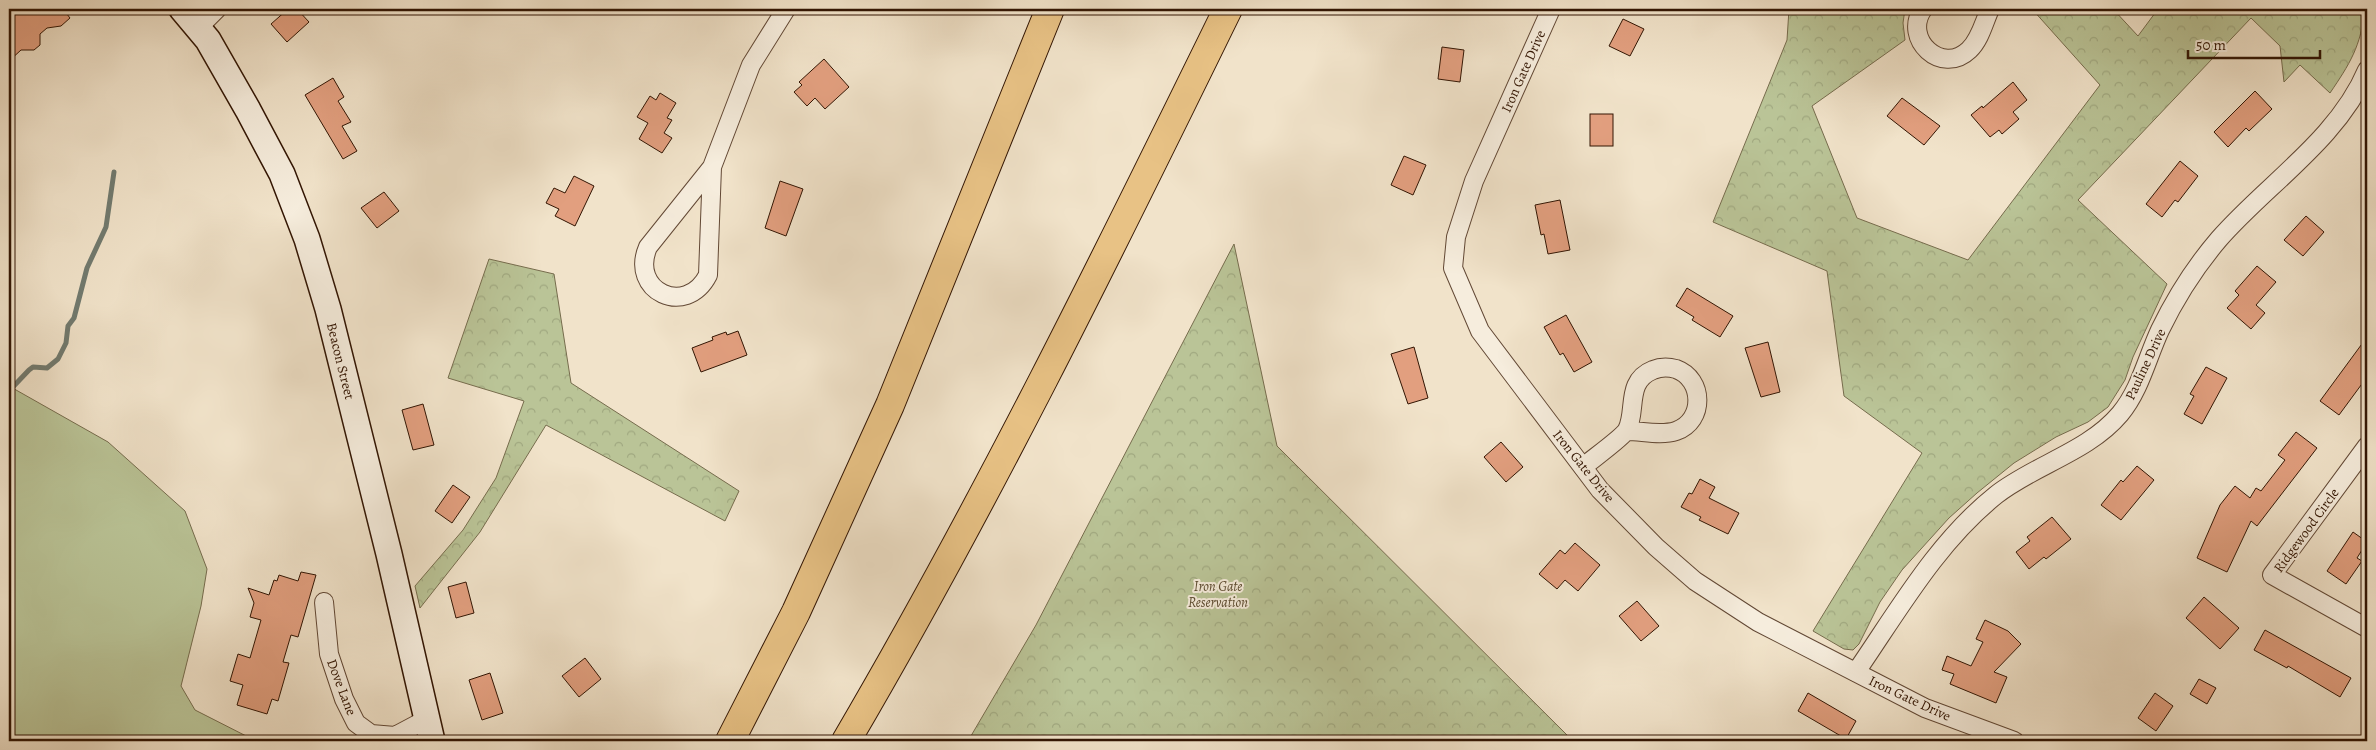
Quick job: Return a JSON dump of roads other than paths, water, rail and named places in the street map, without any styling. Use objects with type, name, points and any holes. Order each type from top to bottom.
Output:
[{"type":"highway","points":[[730,741],[796,612],[890,405],[1050,9]]},
{"type":"highway","points":[[846,741],[893,660],[1068,334],[1228,9]]},
{"type":"main road","name":"Beacon Street","points":[[182,9],[199,27],[248,110],[282,174],[307,239],[342,365],[429,730]]},
{"type":"street","points":[[199,27],[217,9]]},
{"type":"street","points":[[712,167],[708,275],[700,288],[688,295],[680,297],[666,296],[654,288],[645,276],[643,261],[645,254],[648,247],[712,167],[751,65],[786,9]]},
{"type":"street","name":"Iron Gate Drive","points":[[1551,9],[1474,181],[1456,236],[1454,268],[1480,331],[1600,490],[1656,548],[1695,581],[1758,622],[1925,708],[2014,741]]},
{"type":"street","points":[[1923,9],[1916,26],[1919,40],[1926,51],[1945,59],[1958,57],[1970,50],[1990,9]]},
{"type":"street","name":"Pauline Drive","points":[[1856,672],[1939,552],[1976,512],[2018,479],[2085,443],[2110,425],[2121,412],[2141,377],[2160,332],[2194,270],[2240,216],[2325,133],[2354,94],[2367,70]]},
{"type":"street","points":[[1583,467],[1627,430],[1636,388],[1649,372],[1662,368],[1675,369],[1692,381],[1697,393],[1697,406],[1692,419],[1682,428],[1663,433],[1627,430]]},
{"type":"street","name":"Ridgewood Circle","points":[[2367,446],[2272,575],[2367,628]]},
{"type":"street","name":"Dove Lane","points":[[324,602],[329,654],[344,699],[356,723],[371,734],[396,739],[429,730]]},
{"type":"waterway","points":[[9,391],[33,367],[47,368],[58,359],[66,343],[68,326],[74,318],[87,268],[106,227],[114,172]]},
{"type":"park label","name":"Iron Gate Reservation","points":[[1218,594]]}]
